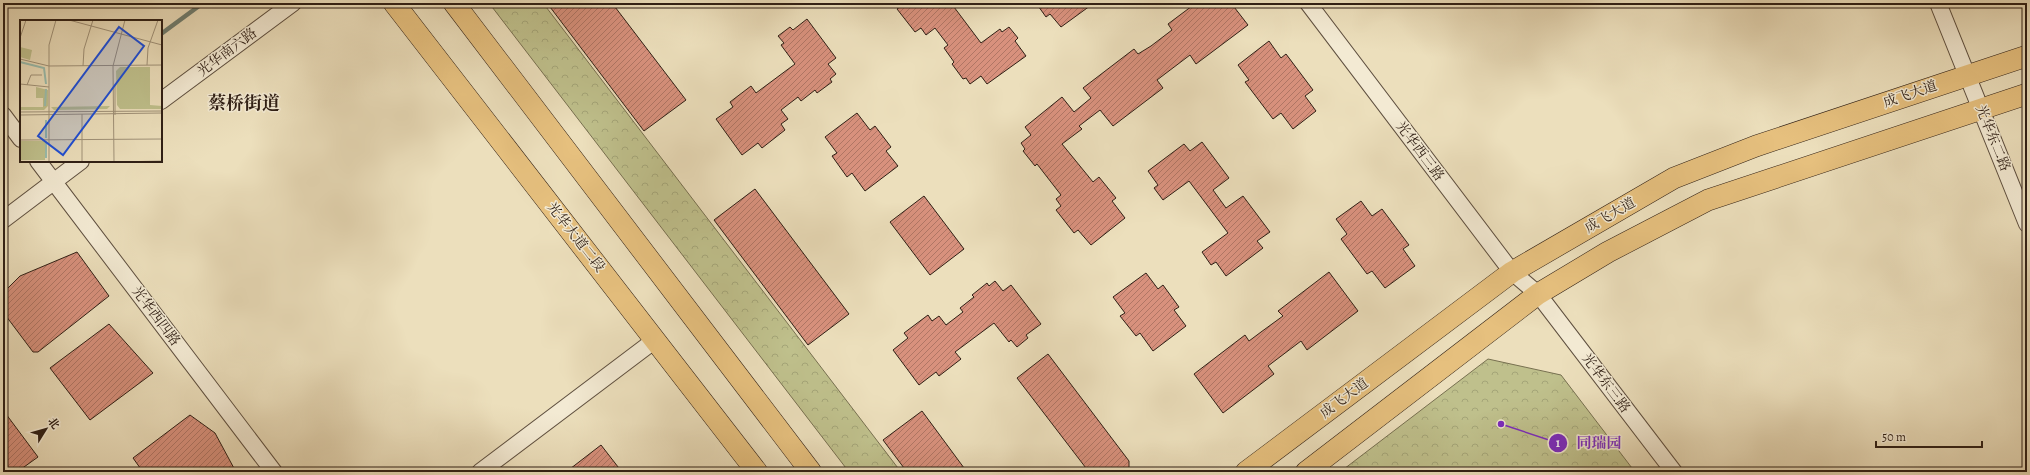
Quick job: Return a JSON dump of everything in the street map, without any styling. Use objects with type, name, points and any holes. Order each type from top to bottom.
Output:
[{"type":"main road","name":"光华大道二段","points":[[394,3],[757,472]]},
{"type":"main road","points":[[454,3],[812,472]]},
{"type":"main road","name":"成飞大道","points":[[1246,472],[1512,272],[1674,178],[1756,146],[2027,56]]},
{"type":"main road","points":[[1306,472],[1538,294],[1608,252],[1708,200],[1981,108],[2027,94]]},
{"type":"street","name":"光华南六路","points":[[162,100],[293,3]]},
{"type":"street","name":"光华西三路","points":[[1308,3],[1512,272],[1538,294]]},
{"type":"street","name":"光华东二路","points":[[1938,3],[2027,224]]},
{"type":"street","points":[[3,115],[20,138]]},
{"type":"street","name":"光华西四路","points":[[39,162],[274,472]]},
{"type":"street","points":[[3,220],[80,162]]},
{"type":"street","name":"光华东三路","points":[[1538,294],[1674,472]]},
{"type":"street","points":[[480,472],[655,340]]},
{"type":"green space","points":[[489,3],[543,3],[901,472],[849,472]]},
{"type":"green space","points":[[1488,359],[1561,375],[1635,472],[1340,472]]},
{"type":"building","points":[[547,3],[612,3],[686,100],[644,131]]},
{"type":"building","points":[[905,3],[951,3],[981,43],[1000,29],[1002,32],[1009,27],[1018,38],[1015,41],[1026,56],[987,84],[981,76],[970,84],[966,78],[963,79],[952,64],[954,62],[944,48],[948,45],[935,28],[926,35],[921,28],[915,32],[897,9]]},
{"type":"building","points":[[1036,3],[1094,3],[1061,27],[1050,14],[1046,17]]},
{"type":"building","points":[[1196,3],[1231,3],[1248,25],[1196,64],[1190,55],[1157,80],[1163,88],[1113,126],[1100,110],[1079,126],[1082,129],[1062,144],[1093,182],[1099,177],[1116,198],[1112,201],[1125,218],[1091,245],[1078,230],[1074,233],[1056,210],[1061,206],[1056,199],[1061,195],[1037,164],[1035,166],[1023,151],[1025,149],[1021,143],[1031,135],[1025,127],[1062,97],[1074,112],[1091,98],[1083,88],[1134,49],[1138,54],[1151,46],[1172,30],[1168,24]]},
{"type":"building","points":[[807,19],[836,58],[828,64],[836,74],[830,79],[832,82],[817,93],[815,90],[801,101],[798,97],[781,110],[788,119],[781,124],[785,130],[762,148],[758,143],[742,155],[716,119],[733,107],[730,102],[751,86],[756,93],[795,64],[781,45],[784,43],[778,36],[790,27],[793,30]]},
{"type":"building","points":[[1269,41],[1281,58],[1286,54],[1313,90],[1305,96],[1316,111],[1293,129],[1281,113],[1273,119],[1245,82],[1249,80],[1238,65]]},
{"type":"building","points":[[857,113],[870,130],[875,126],[891,147],[886,151],[898,166],[865,191],[852,173],[847,177],[832,156],[837,153],[825,137]]},
{"type":"building","points":[[1202,142],[1229,178],[1213,190],[1226,208],[1243,196],[1270,232],[1257,241],[1263,248],[1226,276],[1216,262],[1211,265],[1202,252],[1228,233],[1189,181],[1163,200],[1154,188],[1158,185],[1148,171],[1184,144],[1190,151]]},
{"type":"building","points":[[755,189],[849,314],[808,345],[714,220]]},
{"type":"building","points":[[924,196],[964,249],[930,275],[890,222]]},
{"type":"building","points":[[1361,201],[1372,216],[1382,209],[1409,245],[1403,249],[1415,266],[1385,288],[1372,271],[1367,274],[1341,239],[1347,234],[1336,219]]},
{"type":"building","points":[[77,252],[109,296],[38,352],[33,352],[3,312],[3,293],[20,276]]},
{"type":"building","points":[[1329,272],[1358,311],[1307,350],[1301,341],[1268,366],[1274,374],[1223,413],[1194,374],[1245,335],[1249,341],[1283,316],[1278,311]]},
{"type":"building","points":[[1146,273],[1158,289],[1163,285],[1179,307],[1174,310],[1186,326],[1153,351],[1140,333],[1136,336],[1120,316],[1125,313],[1113,297]]},
{"type":"building","points":[[995,281],[1003,291],[1011,285],[1041,324],[1026,335],[1028,338],[1017,347],[1011,340],[1009,342],[994,323],[955,352],[961,359],[939,376],[936,372],[919,385],[893,350],[908,338],[904,333],[928,315],[932,321],[939,316],[946,325],[963,312],[960,308],[974,297],[972,295],[987,283],[989,286]]},
{"type":"building","points":[[109,324],[153,373],[90,420],[50,368]]},
{"type":"building","points":[[1048,354],[1129,461],[1129,472],[1089,472],[1017,378]]},
{"type":"building","points":[[3,410],[38,457],[17,472],[3,472]]},
{"type":"building","points":[[922,411],[967,472],[907,472],[883,440]]},
{"type":"building","points":[[190,415],[215,433],[236,472],[143,472],[133,458]]},
{"type":"building","points":[[601,445],[622,472],[566,472]]},
{"type":"waterway","points":[[162,33],[203,3]]},
{"type":"place","name":"同瑞园","points":[[1501,424]]},
{"type":"district","name":"蔡桥街道","points":[[244,103]]}]
